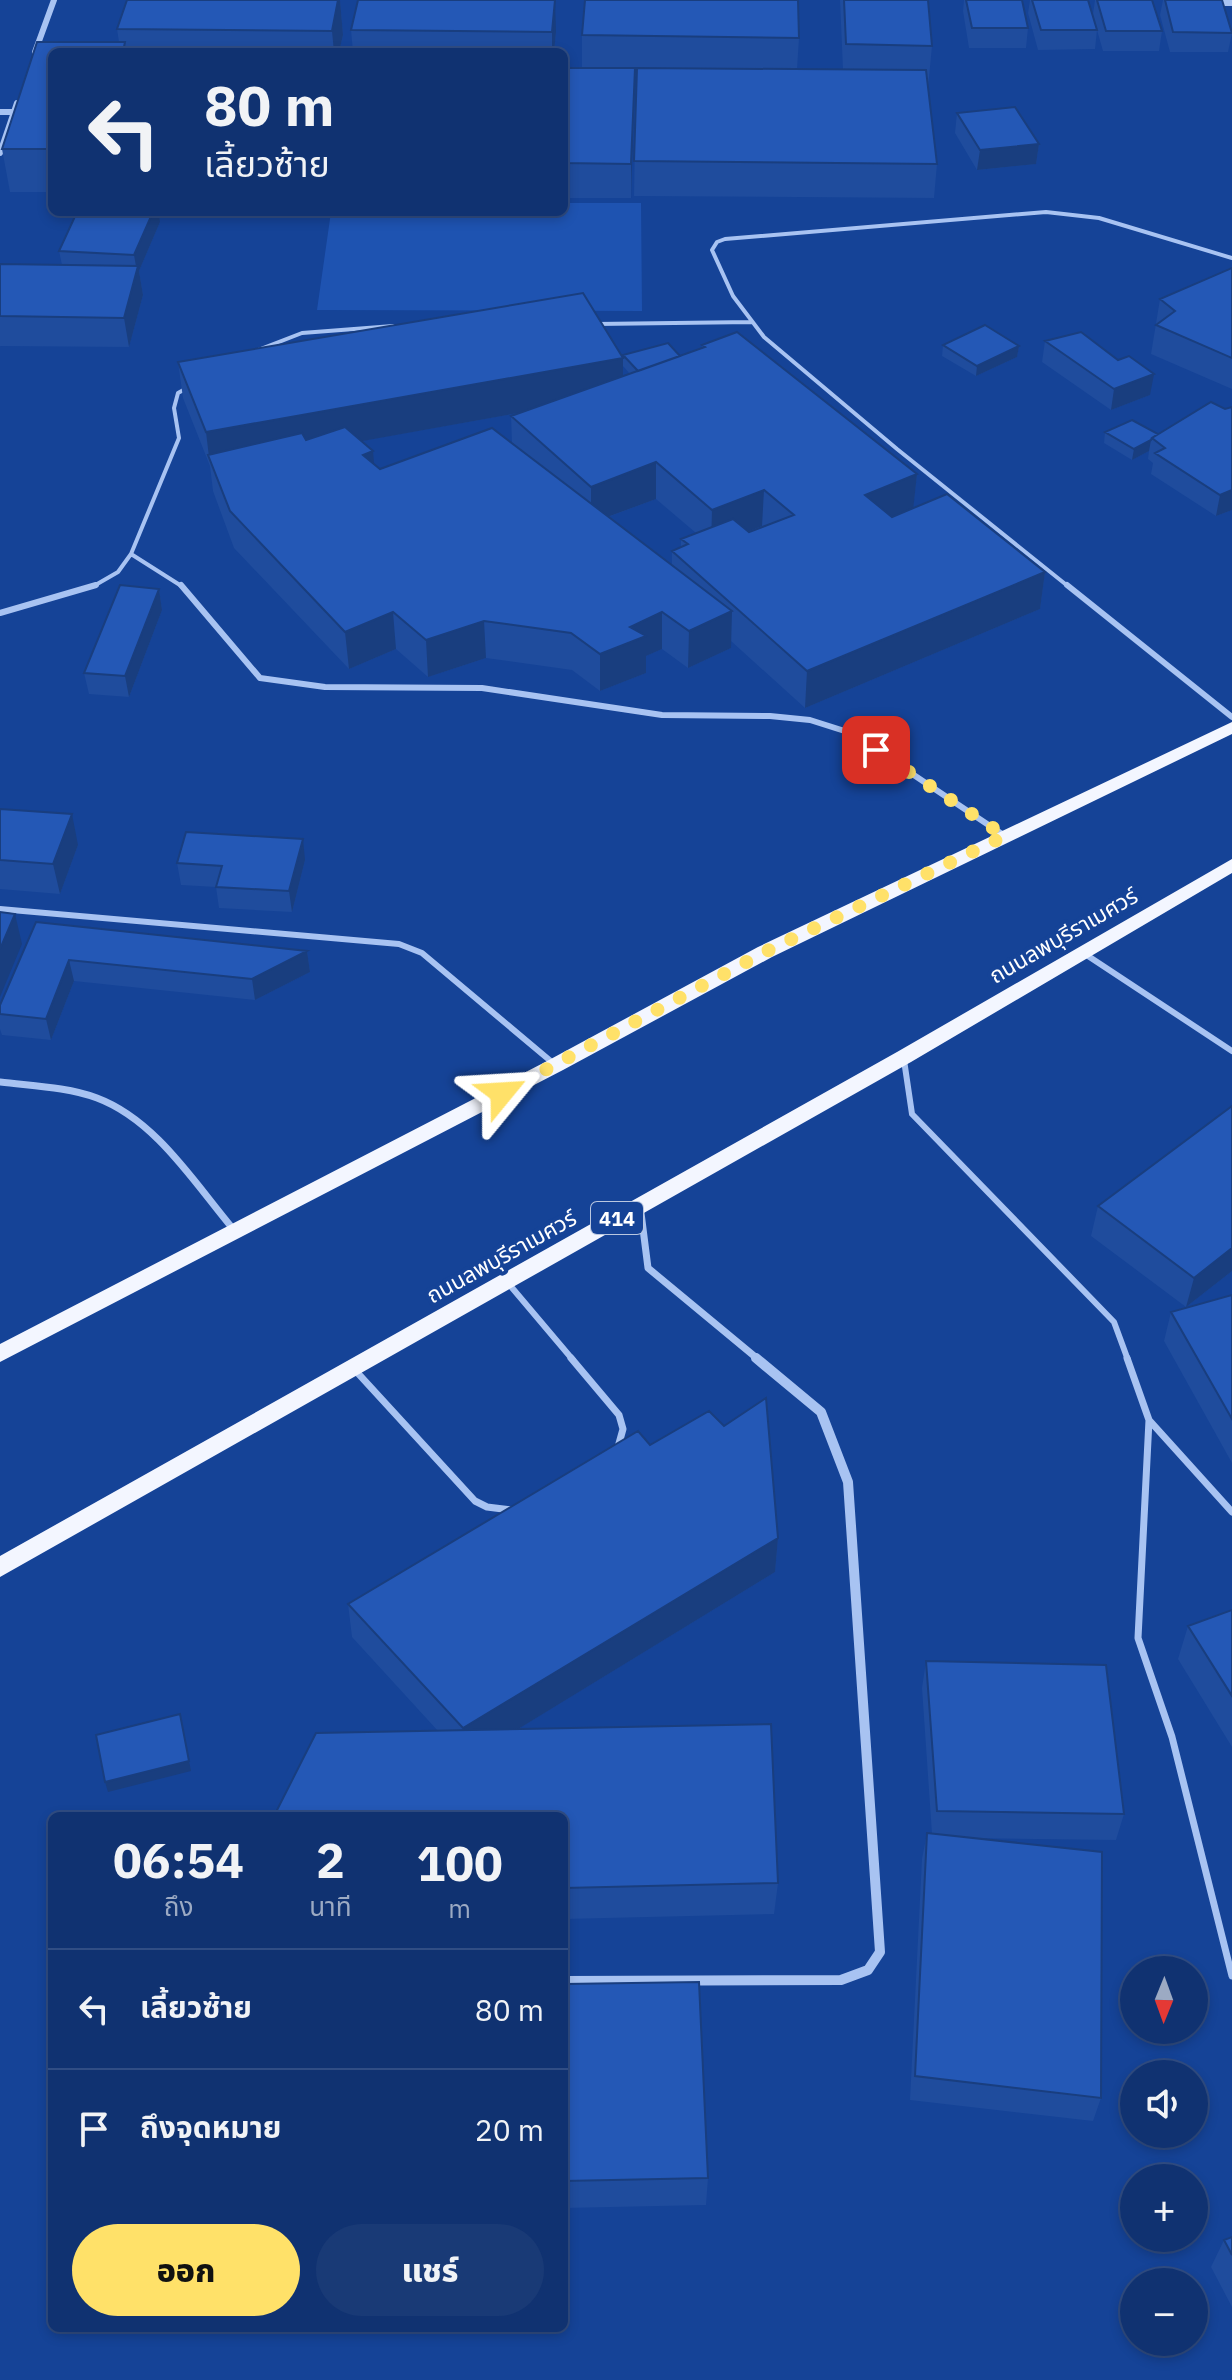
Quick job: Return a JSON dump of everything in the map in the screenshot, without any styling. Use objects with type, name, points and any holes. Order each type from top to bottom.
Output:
[{"type":"main road","points":[[0,1354],[556,1065],[765,952],[1232,727]]},
{"type":"main road","name":"ถนนลพบุรีราเมศวร์","points":[[0,1567],[904,1057],[1232,865]]},
{"type":"street","points":[[34,56],[54,0]]},
{"type":"street","points":[[1200,2],[1232,3]]},
{"type":"street","points":[[0,153],[19,98]]},
{"type":"street","points":[[0,112],[14,112]]},
{"type":"street","points":[[0,1082],[79,1094],[125,1111],[143,1126],[234,1230]]},
{"type":"street","points":[[568,1981],[841,1980],[868,1970],[880,1952],[848,1482],[821,1412],[648,1268],[640,1205]]},
{"type":"lane","points":[[1232,258],[1099,218],[1046,212],[717,242],[712,250],[733,296],[764,337],[897,449],[1232,717]]},
{"type":"lane","points":[[595,324],[752,322]]},
{"type":"lane","points":[[248,355],[270,341],[315,331],[342,327],[405,326]]},
{"type":"lane","points":[[0,613],[103,583],[118,572],[131,554],[179,438],[174,408],[178,393],[197,381]]},
{"type":"lane","points":[[131,554],[180,583],[260,678],[274,682],[479,688],[535,693],[686,717],[794,716],[823,721],[851,733],[1005,836]]},
{"type":"lane","points":[[0,909],[399,944],[422,953],[556,1065]]},
{"type":"lane","points":[[1082,952],[1232,1051]]},
{"type":"lane","points":[[904,1057],[912,1114],[1114,1322],[1149,1420],[1232,1512]]},
{"type":"lane","points":[[506,1281],[619,1415],[623,1429],[621,1442],[614,1454]]},
{"type":"lane","points":[[352,1368],[475,1501],[499,1510],[514,1510]]},
{"type":"lane","points":[[1149,1420],[1138,1638],[1172,1737],[1232,1976]]},
{"type":"shaded area","points":[[568,203],[641,203],[642,311],[317,310],[330,216],[568,216]]},
{"type":"building","points":[[127,0],[338,0],[332,31],[117,29]]},
{"type":"building","points":[[358,0],[555,0],[552,32],[351,30]]},
{"type":"building","points":[[585,0],[798,0],[799,38],[582,35]]},
{"type":"building","points":[[844,0],[928,0],[932,46],[846,44]]},
{"type":"building","points":[[966,0],[1022,0],[1028,28],[972,28]]},
{"type":"building","points":[[1032,0],[1088,0],[1097,30],[1041,30]]},
{"type":"building","points":[[1097,0],[1152,0],[1162,31],[1106,31]]},
{"type":"building","points":[[1165,0],[1222,0],[1232,33],[1173,32]]},
{"type":"building","points":[[37,42],[125,42],[124,48],[48,48],[48,149],[2,149]]},
{"type":"building","points":[[568,68],[635,68],[631,164],[568,163]]},
{"type":"building","points":[[637,68],[926,70],[937,164],[634,161]]},
{"type":"building","points":[[1015,107],[1039,144],[980,150],[957,113]]},
{"type":"building","points":[[75,216],[151,216],[134,255],[59,251]]},
{"type":"building","points":[[0,264],[138,266],[124,318],[0,316]]},
{"type":"building","points":[[1232,268],[1232,358],[1156,325],[1175,311],[1160,299]]},
{"type":"building","points":[[583,293],[623,358],[206,432],[178,362]]},
{"type":"building","points":[[985,325],[1019,346],[977,366],[943,345]]},
{"type":"building","points":[[737,332],[917,474],[865,495],[892,517],[947,494],[1045,572],[807,671],[672,551],[688,544],[681,539],[733,519],[749,532],[794,515],[764,490],[712,510],[656,462],[591,487],[511,416],[705,347],[702,345]]},
{"type":"building","points":[[1081,332],[1118,360],[1129,356],[1154,374],[1114,389],[1045,341]]},
{"type":"building","points":[[668,343],[680,356],[638,371],[623,355]]},
{"type":"building","points":[[1211,402],[1225,409],[1232,407],[1232,490],[1220,495],[1155,453],[1165,448],[1152,438]]},
{"type":"building","points":[[1132,420],[1158,434],[1134,449],[1105,432]]},
{"type":"building","points":[[345,427],[373,451],[363,455],[380,469],[492,428],[732,611],[689,631],[662,612],[630,627],[646,636],[600,654],[571,633],[484,621],[426,640],[393,612],[345,632],[230,511],[208,455],[302,433],[306,440]]},
{"type":"building","points":[[120,585],[159,589],[125,676],[84,673]]},
{"type":"building","points":[[0,809],[72,814],[53,864],[0,860]]},
{"type":"building","points":[[186,832],[303,839],[289,891],[216,887],[222,866],[177,863]]},
{"type":"building","points":[[0,912],[15,914],[0,949]]},
{"type":"building","points":[[36,922],[307,951],[252,979],[69,960],[46,1019],[0,1014],[0,1005]]},
{"type":"building","points":[[1232,1106],[1232,1248],[1194,1278],[1098,1206]]},
{"type":"building","points":[[1232,1295],[1232,1419],[1171,1312]]},
{"type":"building","points":[[766,1398],[778,1538],[463,1728],[348,1604],[638,1431],[650,1445],[709,1411],[724,1426]]},
{"type":"building","points":[[1232,1610],[1232,1696],[1188,1626]]},
{"type":"building","points":[[926,1661],[1106,1665],[1124,1814],[937,1811]]},
{"type":"building","points":[[180,1714],[189,1761],[105,1782],[96,1735]]},
{"type":"building","points":[[771,1724],[778,1883],[568,1888],[568,1812],[276,1812],[316,1733]]},
{"type":"building","points":[[927,1833],[1102,1852],[1101,2098],[915,2076]]},
{"type":"building","points":[[699,1982],[708,2178],[568,2181],[568,1984]]},
{"type":"building","points":[[1232,2237],[1232,2255],[1224,2240]]},
{"type":"route","points":[[502,1093],[765,952],[1005,836],[876,750]]}]
